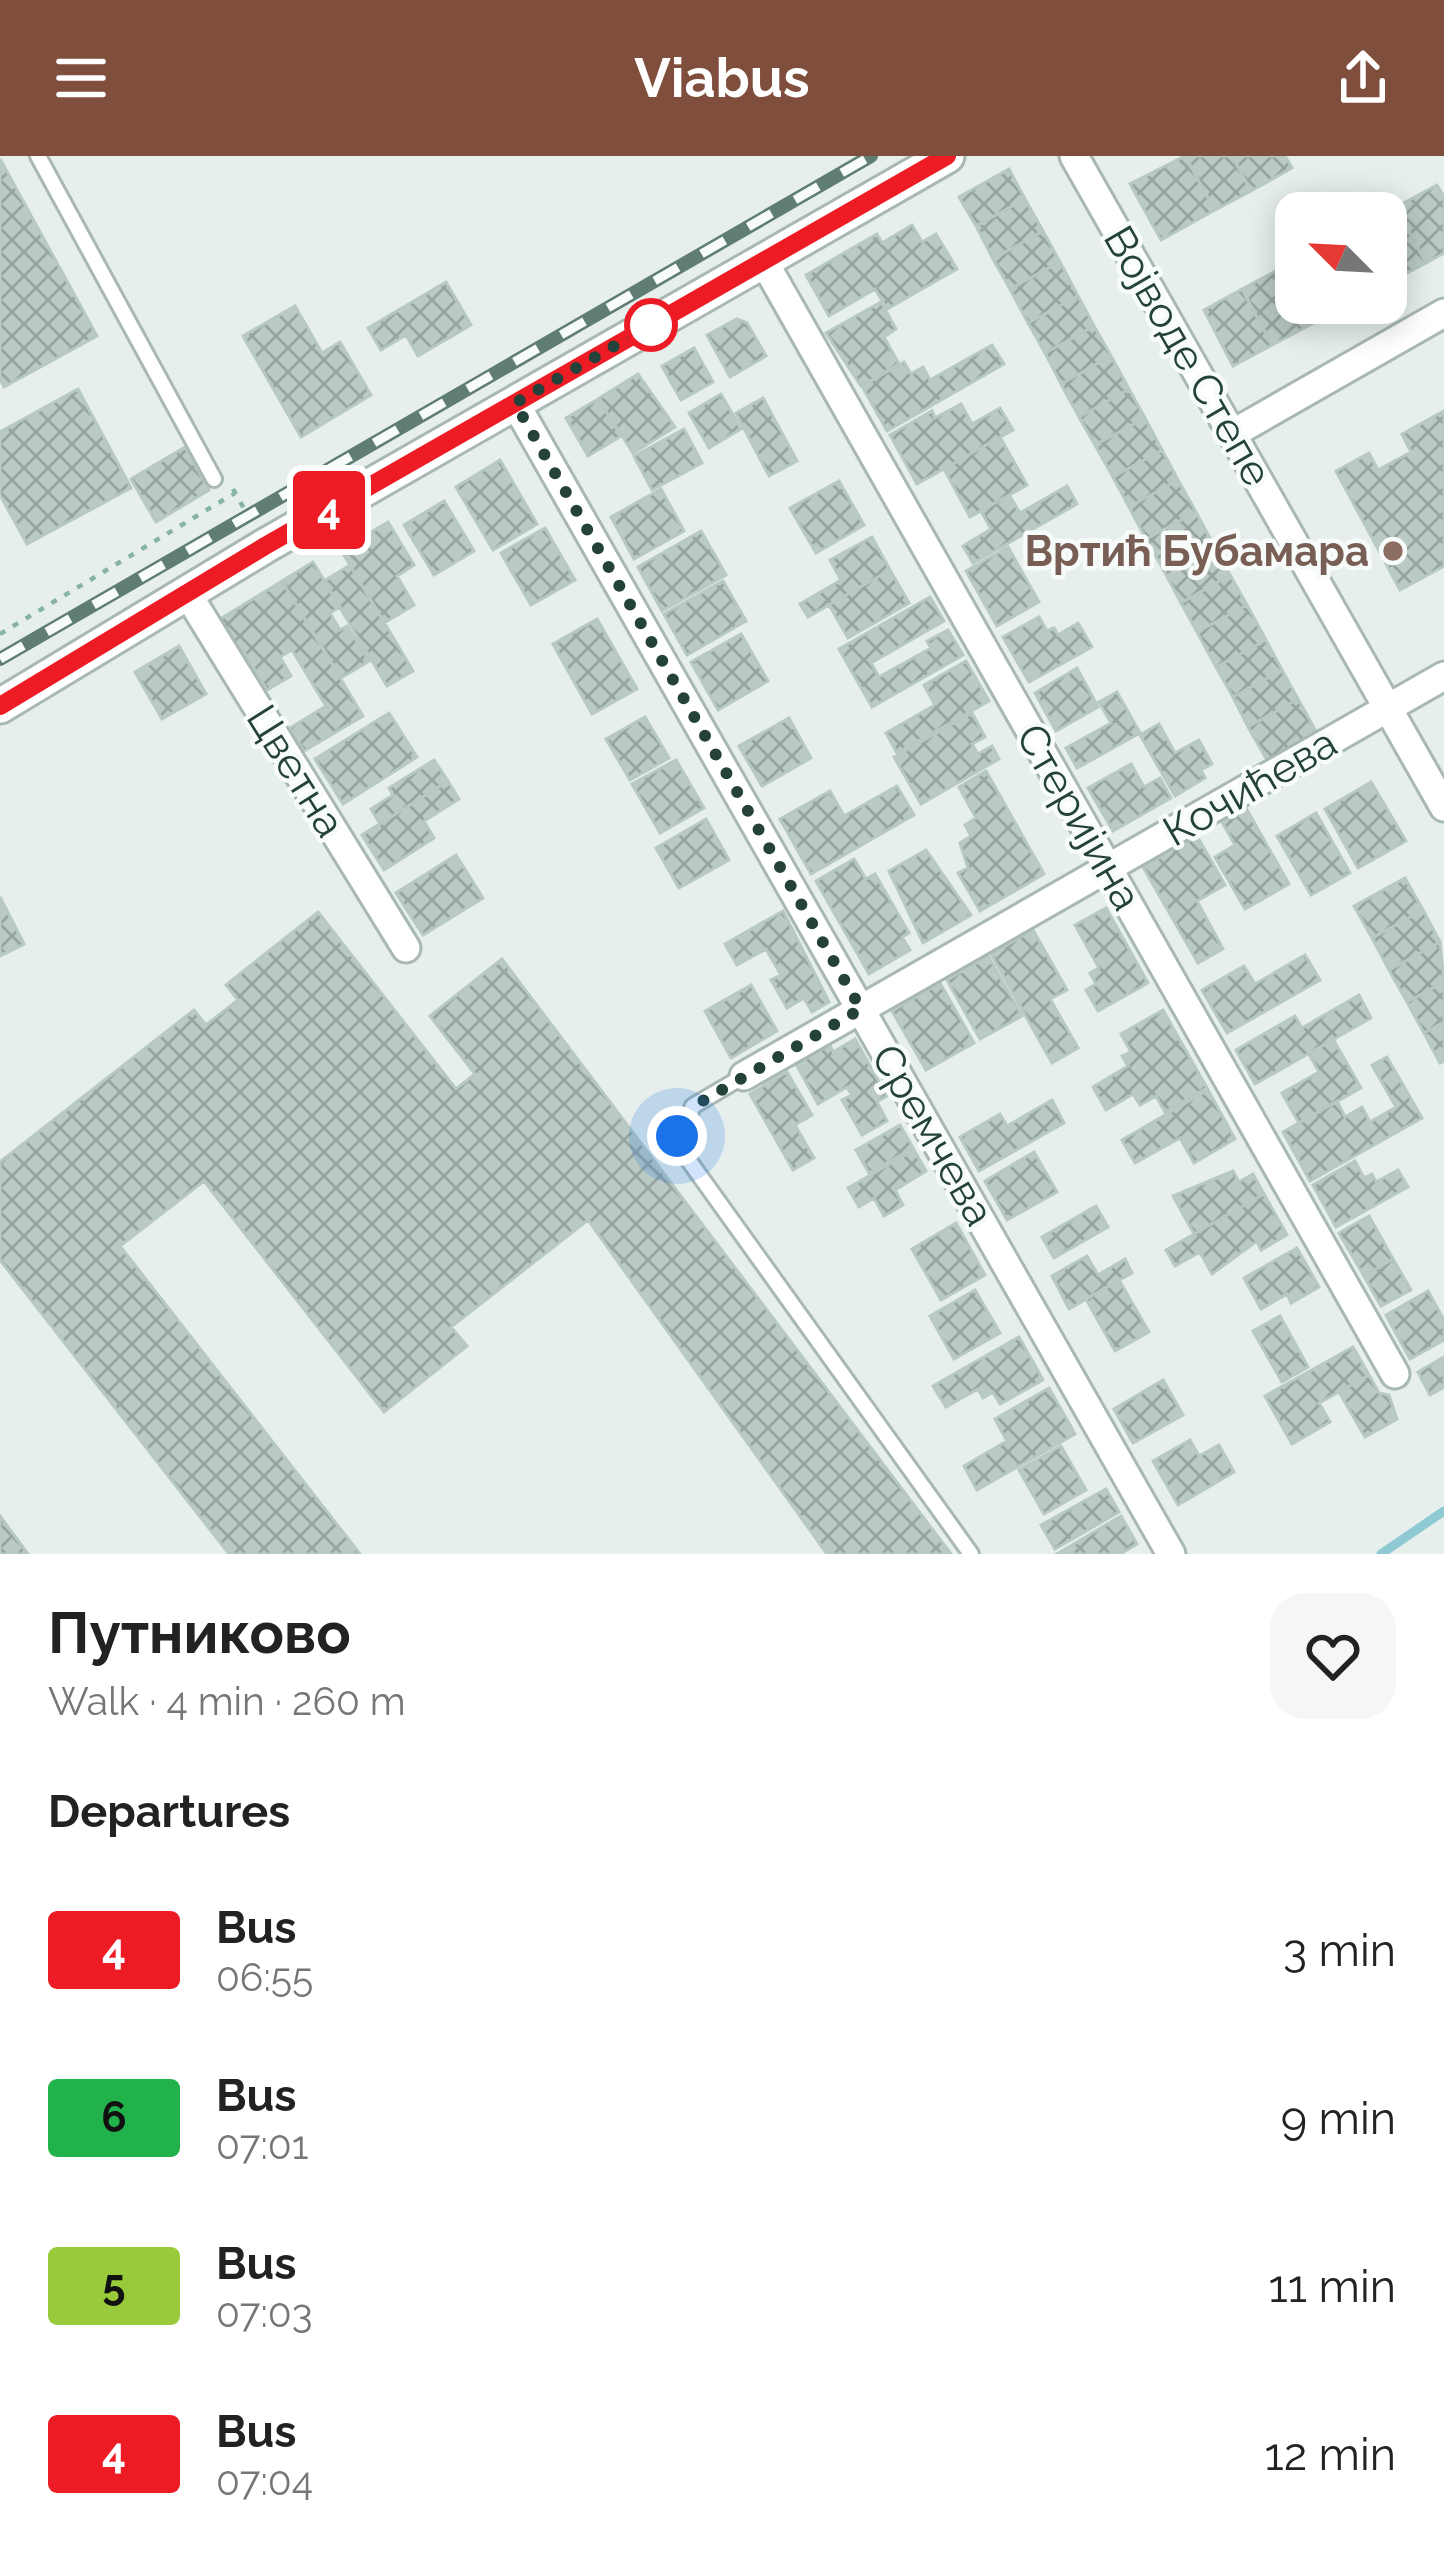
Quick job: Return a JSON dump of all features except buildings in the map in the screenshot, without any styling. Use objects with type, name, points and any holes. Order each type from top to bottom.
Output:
[{"type":"street","points":[[0,706],[187,593],[947,156]]},
{"type":"street","name":"Војводе Степе","points":[[1074,156],[1444,807]]},
{"type":"street","name":"Стеријина","points":[[763,260],[1395,1374]]},
{"type":"street","points":[[1232,434],[1444,313]]},
{"type":"street","name":"Сремчева","points":[[515,403],[1171,1554]]},
{"type":"street","name":"Цветна","points":[[187,593],[406,948]]},
{"type":"street","name":"Кочићева","points":[[744,1076],[1444,676]]},
{"type":"lane","points":[[38,156],[214,479]]},
{"type":"lane","points":[[744,1076],[694,1106],[676,1144],[971,1554]]},
{"type":"path","points":[[0,634],[236,493]]},
{"type":"waterway","points":[[1381,1554],[1444,1511]]},
{"type":"railway","points":[[0,659],[871,156]]},
{"type":"bus line","name":"4","points":[[0,706],[265,546],[947,156]]},
{"type":"place","name":"Вртић Бубамара","points":[[1393,551]]},
{"type":"route","points":[[651,325],[515,403],[861,1009],[694,1106],[677,1136]]}]
